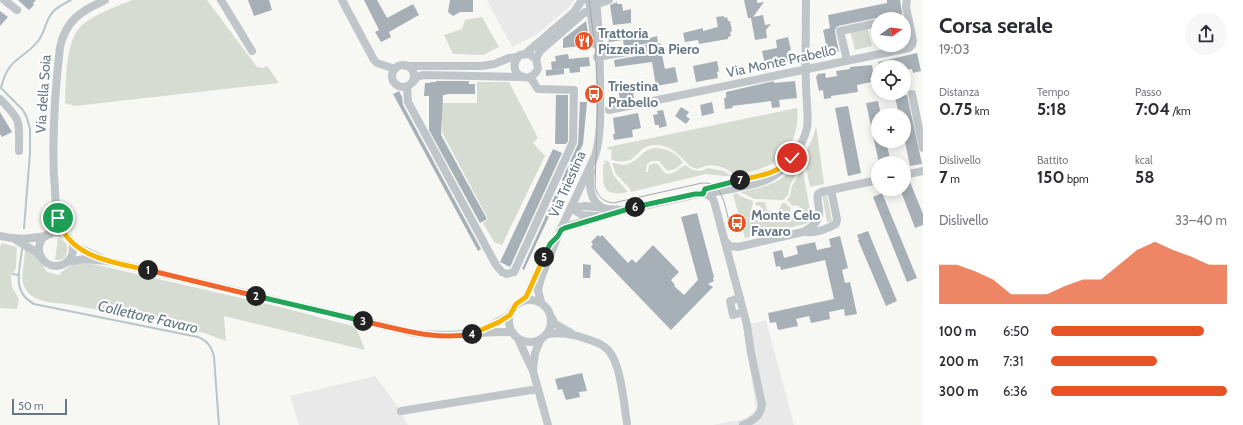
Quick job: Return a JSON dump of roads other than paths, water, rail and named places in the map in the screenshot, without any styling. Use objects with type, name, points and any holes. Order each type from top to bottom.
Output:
[{"type":"street","points":[[4,0],[17,10]]},
{"type":"street","name":"Via della Soia","points":[[65,235],[59,224],[56,212],[53,146],[60,47],[64,34],[75,17],[86,9],[105,0]]},
{"type":"street","points":[[221,0],[252,51]]},
{"type":"street","points":[[342,0],[374,60],[377,63],[395,69]]},
{"type":"street","points":[[575,10],[582,0]]},
{"type":"street","points":[[536,59],[540,51],[591,6],[609,0]]},
{"type":"street","points":[[706,194],[705,189],[762,175],[782,168],[792,158],[802,143],[807,127],[806,0]]},
{"type":"street","name":"Via Monte Prabello","points":[[907,0],[907,12]]},
{"type":"street","points":[[406,66],[412,70],[414,74],[410,84],[408,102],[496,265],[502,272],[508,274],[514,272],[573,142],[574,90],[538,89],[526,77],[519,75],[515,69],[515,61],[575,10],[582,5],[591,6]]},
{"type":"street","name":"Via Triestina","points":[[591,6],[599,40],[598,57]]},
{"type":"street","name":"Via Triestina","points":[[522,301],[526,297],[550,244],[560,233],[595,156],[599,136],[600,91],[598,57],[591,6]]},
{"type":"street","points":[[847,60],[840,31],[871,24]]},
{"type":"street","name":"Via Monte Prabello","points":[[911,31],[913,40],[911,46]]},
{"type":"street","points":[[598,57],[658,47]]},
{"type":"street","name":"Via Monte Prabello","points":[[609,110],[752,81],[847,60],[872,52]]},
{"type":"street","points":[[529,54],[536,59],[538,63],[536,72],[526,77],[423,75],[417,77],[410,84],[400,87],[394,83],[392,76],[395,69],[402,65],[406,66],[481,66],[494,64],[509,58],[529,54]]},
{"type":"street","points":[[912,94],[923,148]]},
{"type":"street","points":[[0,99],[18,118],[19,152]]},
{"type":"street","points":[[595,156],[590,177],[590,190],[597,204],[604,208]]},
{"type":"street","points":[[911,174],[923,171]]},
{"type":"street","points":[[828,227],[824,223],[819,213],[817,200],[818,194],[871,181]]},
{"type":"street","points":[[725,241],[730,246],[741,247],[803,232],[825,229],[836,224],[837,220],[831,190]]},
{"type":"street","points":[[541,302],[538,290],[539,285],[560,233],[571,225],[624,210],[695,194],[706,194],[714,201],[725,241],[740,298],[762,405],[758,416],[743,425]]},
{"type":"street","points":[[571,208],[585,206],[624,210]]},
{"type":"street","points":[[571,208],[582,215],[610,215]]},
{"type":"street","name":"Via della Soia","points":[[48,235],[56,212]]},
{"type":"street","points":[[803,232],[814,225],[819,213]]},
{"type":"street","points":[[0,236],[15,239],[31,239],[56,232],[65,235],[79,248],[108,261]]},
{"type":"street","points":[[42,257],[40,245],[48,235]]},
{"type":"street","points":[[15,239],[36,252],[50,265],[56,266],[67,262],[84,259],[108,261],[415,333],[443,336],[512,332]]},
{"type":"street","points":[[67,262],[73,253],[72,243]]},
{"type":"street","points":[[548,425],[533,371],[518,339],[510,327],[510,315],[516,304],[522,301],[535,300],[541,302],[546,307],[555,324],[575,335]]},
{"type":"street","points":[[476,333],[510,315]]},
{"type":"street","points":[[533,371],[535,353],[540,341],[548,334],[551,327],[552,318]]},
{"type":"street","points":[[548,334],[560,333],[575,335],[598,342],[605,346],[612,355],[617,366],[627,423]]},
{"type":"street","points":[[518,339],[528,343],[540,341]]},
{"type":"street","points":[[401,411],[538,389]]},
{"type":"waterway","points":[[24,228],[30,153],[30,129],[23,110],[1,88],[7,70],[38,41],[51,14],[60,6],[71,0]]},
{"type":"waterway","name":"Collettore Favaro","points":[[22,249],[19,272],[20,287],[22,293],[34,304],[198,337],[204,340],[212,350],[214,357],[219,425]]},
{"type":"waterway","name":"Collettore Favaro","points":[[13,274],[18,275]]},
{"type":"tram line","points":[[589,0],[595,46],[598,95],[595,186],[597,193],[606,201],[613,203],[702,183],[709,184],[715,186],[719,191],[725,204],[730,225]]},
{"type":"place","name":"Trattoria Pizzeria Da Piero","points":[[584,41]]},
{"type":"place","name":"Triestina Prabello","points":[[594,94]]},
{"type":"place","name":"Monte Celo Favaro","points":[[737,223]]}]
